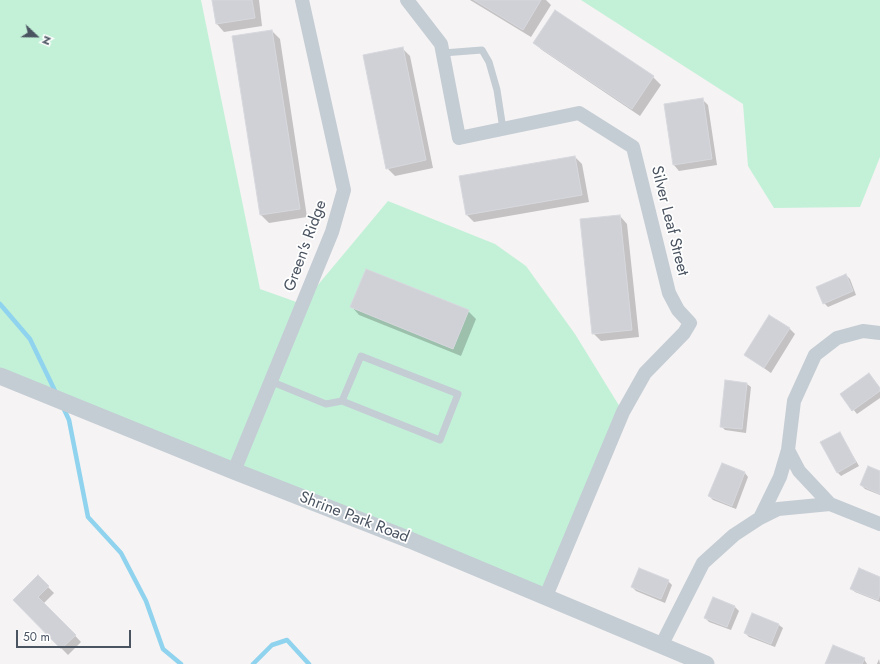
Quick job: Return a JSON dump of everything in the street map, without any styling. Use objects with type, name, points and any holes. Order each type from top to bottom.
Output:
[{"type":"street","name":"Green's Ridge","points":[[234,471],[332,232],[344,190],[302,0]]},
{"type":"street","name":"Silver Leaf Street","points":[[407,0],[441,44],[459,138],[579,113],[633,147],[669,292],[678,310],[690,323],[684,333],[645,373],[623,412],[546,596]]},
{"type":"street","points":[[760,518],[780,478],[788,450],[794,400],[815,355],[838,338],[863,331],[880,333]]},
{"type":"street","name":"Shrine Park Road","points":[[0,376],[234,471],[410,540],[706,664]]},
{"type":"street","points":[[788,450],[799,470],[830,504],[880,524]]},
{"type":"street","points":[[661,646],[703,563],[734,535],[760,518],[778,509],[830,504]]},
{"type":"lane","points":[[443,53],[482,50],[489,62],[497,90],[503,129]]},
{"type":"lane","points":[[270,381],[326,404],[342,401],[440,440],[458,394],[361,356],[342,401]]},
{"type":"green space","points":[[0,0],[201,0],[260,289],[302,304],[388,201],[495,244],[526,266],[575,334],[623,412],[546,596],[0,376]]},
{"type":"green space","points":[[581,0],[880,0],[880,157],[860,207],[774,208],[748,166],[743,104]]},
{"type":"building","points":[[212,0],[252,0],[255,18],[216,24]]},
{"type":"building","points":[[474,0],[541,0],[523,30]]},
{"type":"building","points":[[555,10],[654,76],[632,109],[533,43]]},
{"type":"building","points":[[272,30],[300,209],[260,215],[232,36]]},
{"type":"building","points":[[403,47],[426,160],[386,169],[363,55]]},
{"type":"building","points":[[703,98],[712,159],[673,165],[664,104]]},
{"type":"building","points":[[575,156],[582,195],[466,215],[459,176]]},
{"type":"building","points":[[620,215],[632,330],[592,334],[580,219]]},
{"type":"building","points":[[366,269],[469,310],[453,349],[350,307]]},
{"type":"building","points":[[846,274],[853,291],[823,304],[816,287]]},
{"type":"building","points":[[769,315],[790,328],[764,368],[744,355]]},
{"type":"building","points":[[869,373],[880,388],[880,391],[852,411],[840,394]]},
{"type":"building","points":[[725,380],[747,383],[742,429],[720,427]]},
{"type":"building","points":[[840,432],[856,462],[837,473],[820,442]]},
{"type":"building","points":[[722,463],[745,472],[732,506],[708,496]]},
{"type":"building","points":[[868,466],[880,471],[880,494],[860,485]]},
{"type":"building","points":[[639,568],[669,580],[661,599],[631,587]]},
{"type":"building","points":[[859,568],[880,577],[880,594],[878,600],[850,589]]},
{"type":"building","points":[[38,575],[49,586],[38,597],[76,635],[61,649],[13,600]]},
{"type":"building","points":[[713,597],[735,606],[727,627],[704,618]]},
{"type":"building","points":[[752,613],[779,624],[771,644],[744,633]]},
{"type":"building","points":[[833,645],[865,658],[862,664],[825,664]]},
{"type":"waterway","points":[[0,304],[30,339],[56,393]]},
{"type":"waterway","points":[[63,407],[69,420],[88,517],[121,553],[146,601],[163,649],[181,664]]},
{"type":"waterway","points":[[253,664],[272,645],[287,640],[309,664]]}]
